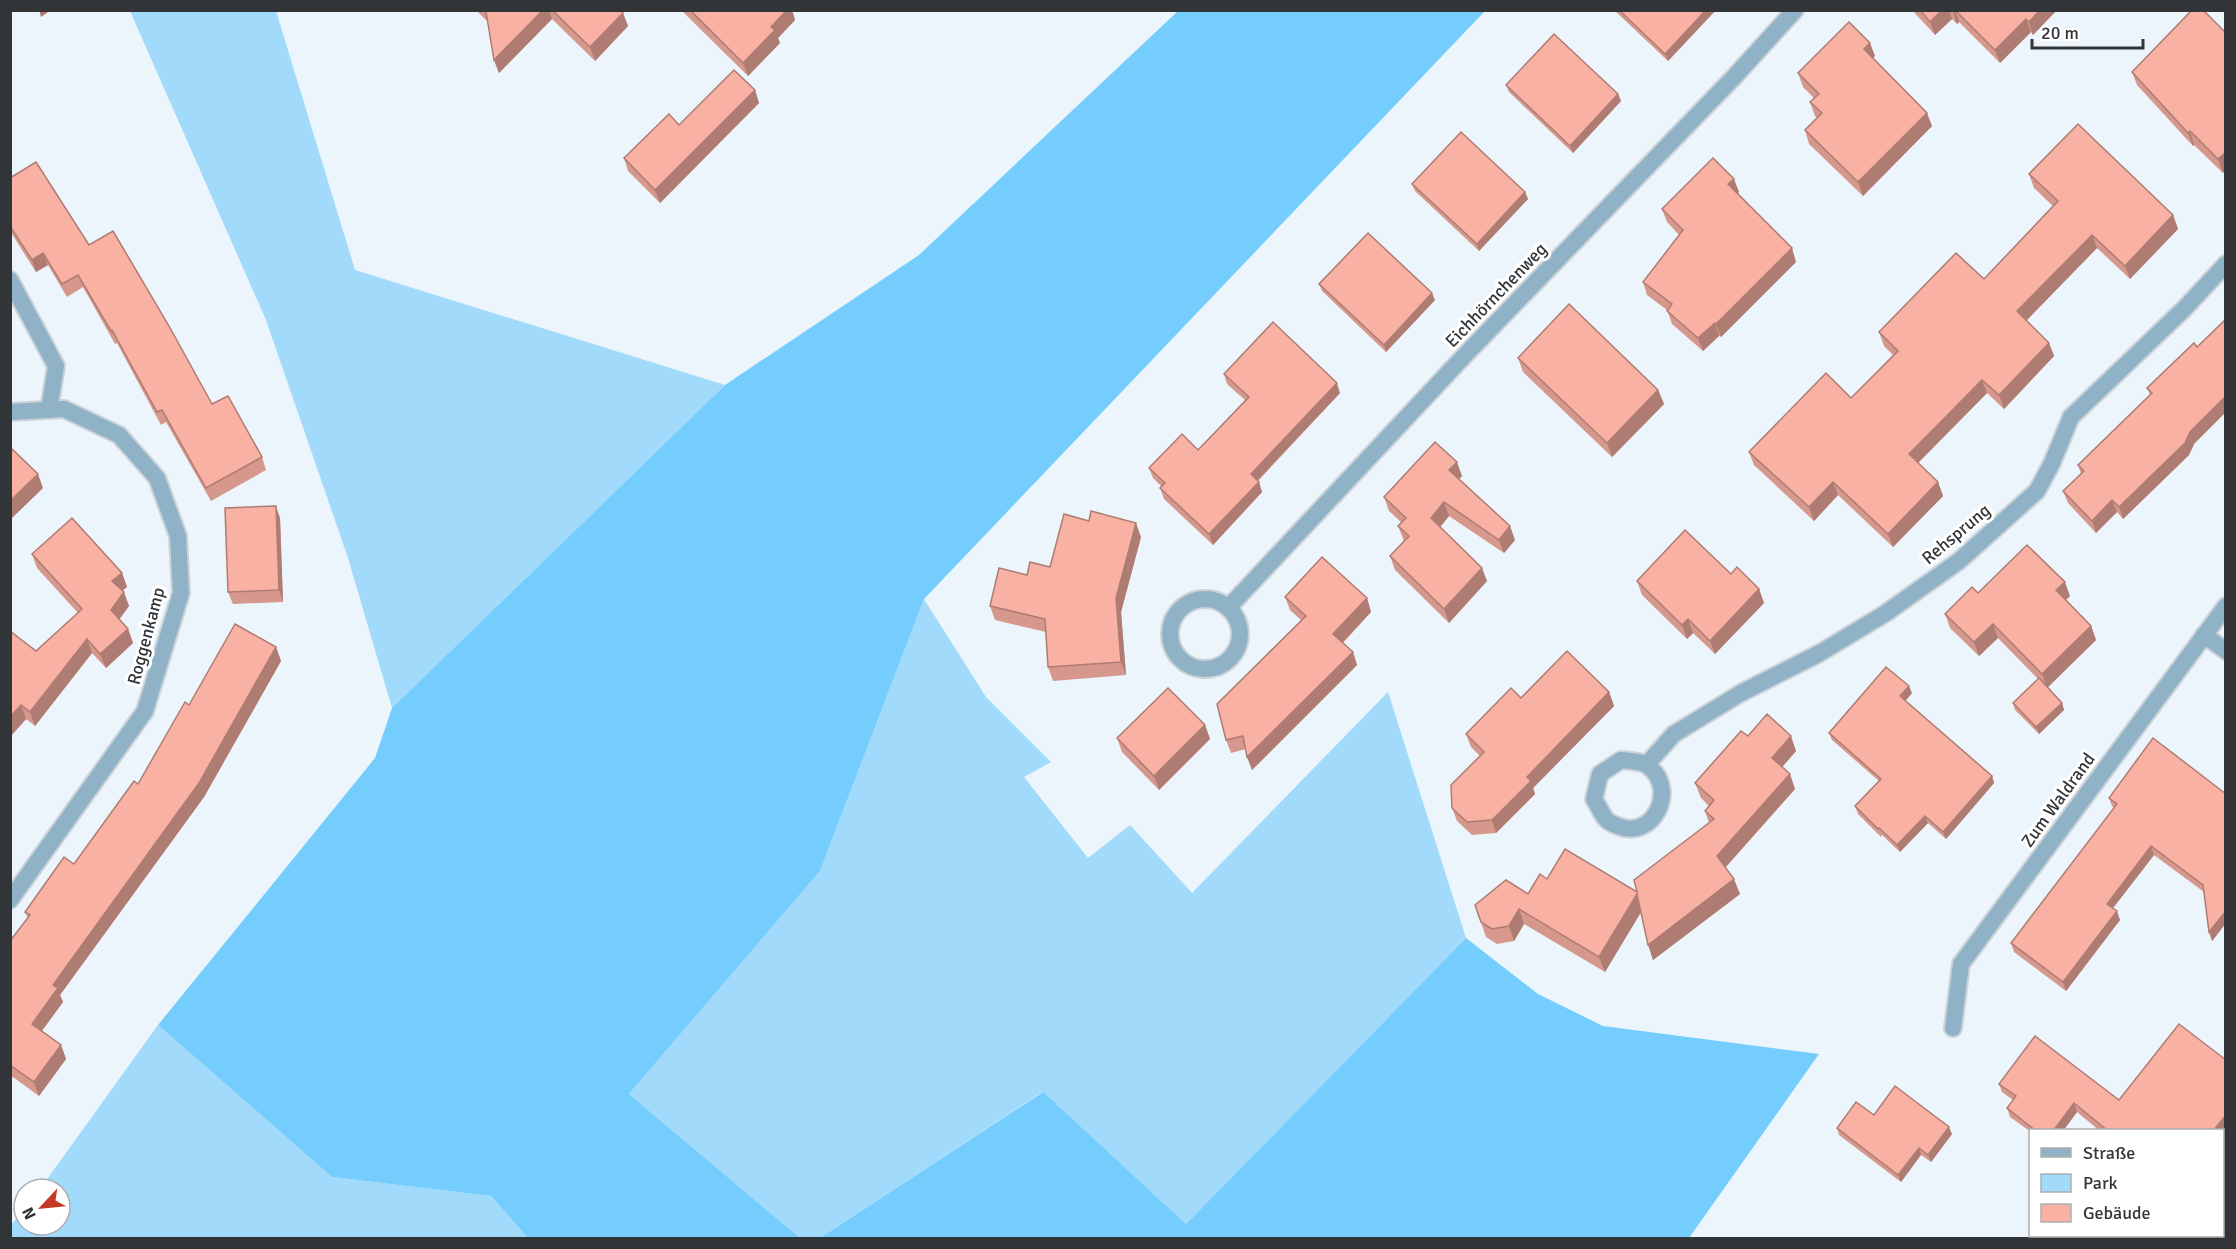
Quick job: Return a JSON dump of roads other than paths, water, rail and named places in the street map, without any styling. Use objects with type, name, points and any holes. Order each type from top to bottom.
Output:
[{"type":"street","name":"Eichhörnchenweg","points":[[1228,608],[1466,354],[1735,76],[1795,10]]},
{"type":"street","name":"Rehsprung","points":[[1647,764],[1674,735],[1741,693],[1820,653],[1886,613],[1959,561],[2037,491],[2052,463],[2071,417],[2184,309],[2226,264]]},
{"type":"street","points":[[10,280],[56,366],[49,410]]},
{"type":"street","name":"Roggenkamp","points":[[10,412],[64,409],[119,435],[157,478],[178,536],[181,593],[145,711],[10,900]]},
{"type":"street","points":[[1209,599],[1228,608],[1239,624],[1239,643],[1229,660],[1213,669],[1194,668],[1178,658],[1169,639],[1173,618],[1180,610],[1188,603],[1209,599]]},
{"type":"street","name":"Zum Waldrand","points":[[1953,1028],[1961,964],[2226,606]]},
{"type":"street","points":[[2204,635],[2226,651]]},
{"type":"street","points":[[1621,760],[1647,764],[1659,778],[1663,796],[1657,814],[1642,826],[1624,828],[1607,821],[1594,799],[1600,774],[1621,760]]}]
